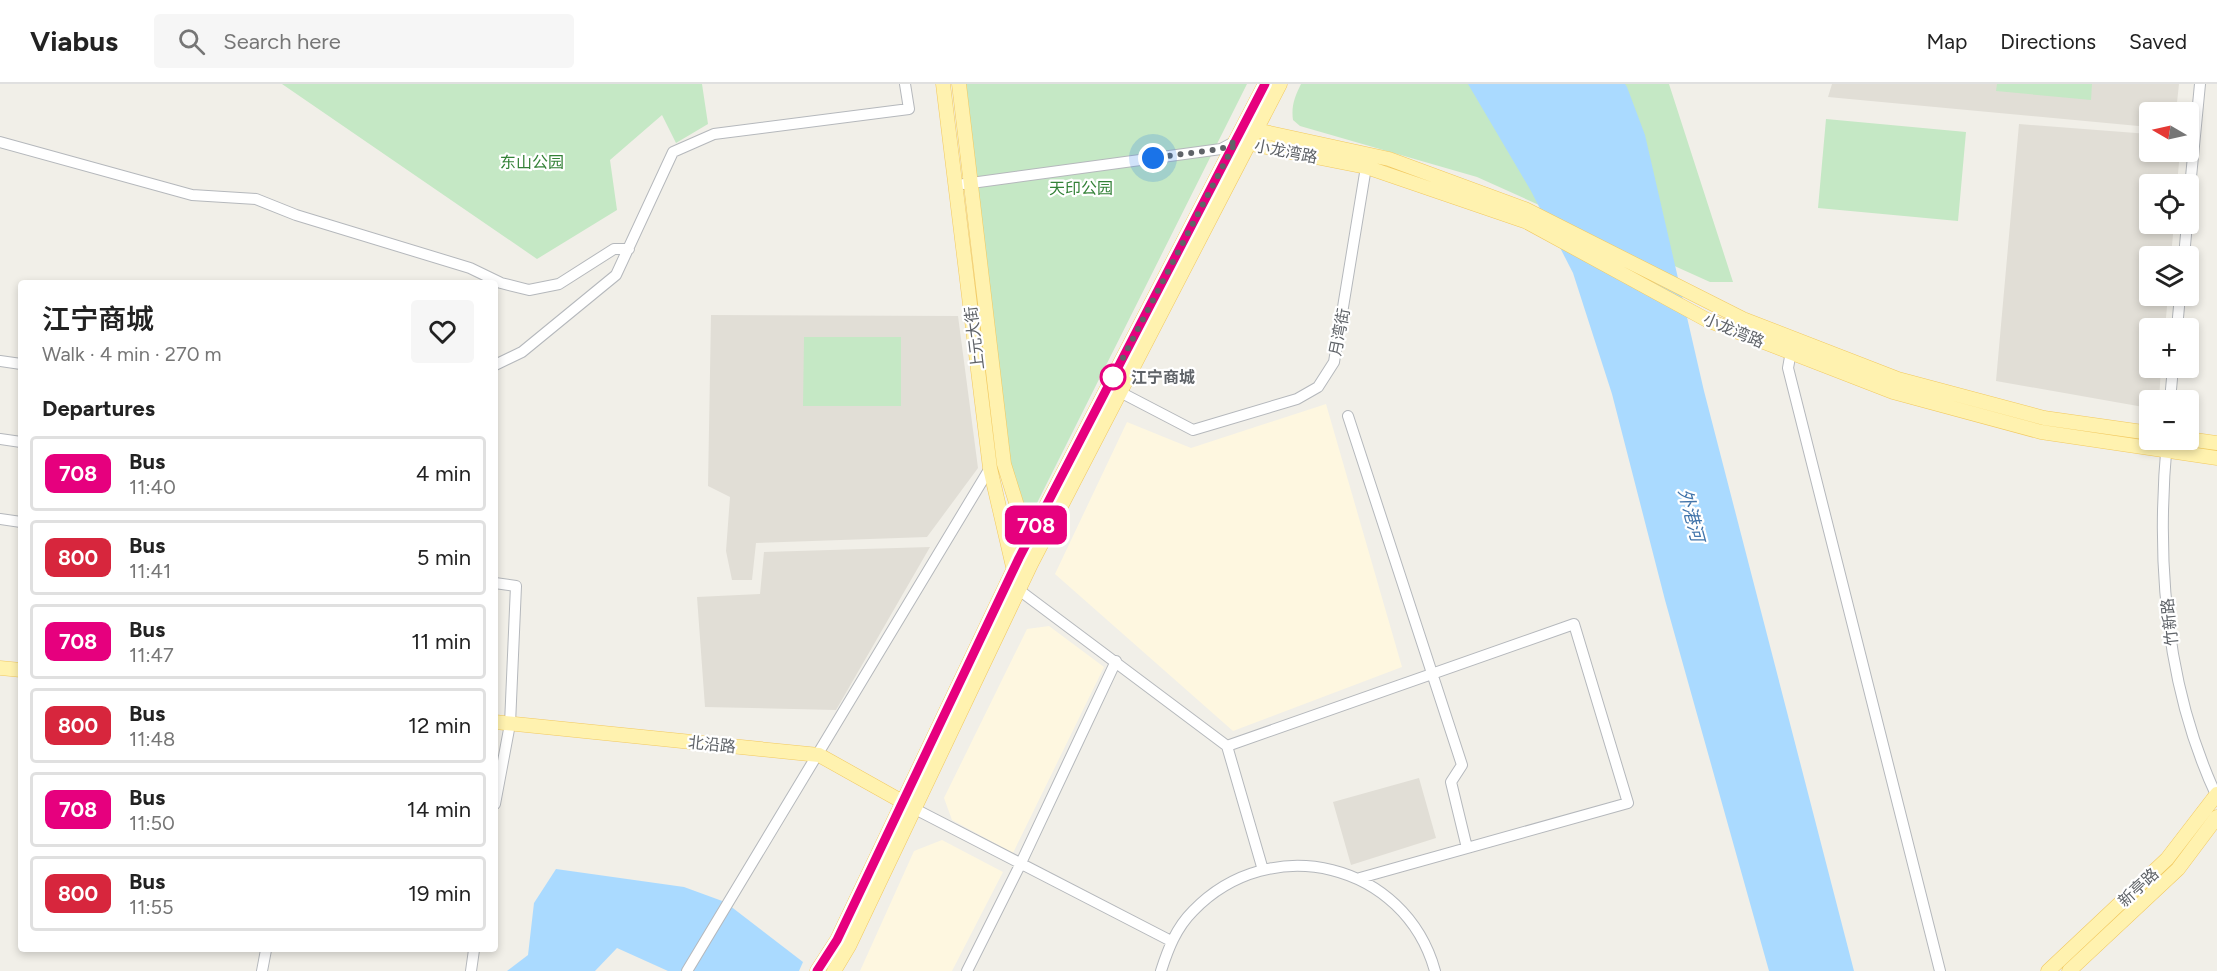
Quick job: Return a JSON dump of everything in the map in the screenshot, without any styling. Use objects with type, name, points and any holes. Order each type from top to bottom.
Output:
[{"type":"main road","name":"上元大街","points":[[943,84],[990,468],[1019,590]]},
{"type":"main road","name":"上元大街","points":[[959,84],[1004,464],[1028,540],[1031,564]]},
{"type":"main road","points":[[834,971],[843,943],[909,806],[1120,392],[1242,142],[1265,84]]},
{"type":"main road","points":[[909,806],[1028,540],[1242,142],[1256,130],[1280,84]]},
{"type":"main road","name":"小龙湾路","points":[[1256,130],[1389,159],[1526,216],[1707,320],[1740,326],[1792,346],[1893,392],[2041,432],[2139,442]]},
{"type":"main road","name":"小龙湾路","points":[[1242,142],[1366,167],[1526,216]]},
{"type":"main road","name":"小龙湾路","points":[[1792,346],[1898,378],[2044,417],[2139,431]]},
{"type":"main road","points":[[2199,441],[2217,443]]},
{"type":"main road","name":"小龙湾路","points":[[2186,450],[2217,458]]},
{"type":"main road","points":[[0,668],[18,670]]},
{"type":"main road","name":"北沿路","points":[[498,722],[819,755],[909,806]]},
{"type":"main road","name":"新亭路","points":[[2048,971],[2168,859],[2217,795]]},
{"type":"main road","name":"新亭路","points":[[2068,971],[2178,869],[2217,817]]},
{"type":"main road","points":[[817,971],[843,943]]},
{"type":"street","points":[[498,364],[522,352],[616,275],[673,152],[714,134],[909,109],[905,84]]},
{"type":"street","points":[[2191,174],[2200,84]]},
{"type":"street","points":[[0,142],[192,195],[256,199],[296,215],[470,268],[495,280]]},
{"type":"street","points":[[955,185],[1221,149],[1242,142]]},
{"type":"street","name":"月湾街","points":[[1120,392],[1193,430],[1297,399],[1318,387],[1334,362],[1366,167]]},
{"type":"street","points":[[498,282],[529,290],[559,284],[614,249],[629,249]]},
{"type":"street","points":[[1792,346],[1788,368],[1940,971]]},
{"type":"street","points":[[0,361],[18,364]]},
{"type":"street","points":[[1348,416],[1462,765],[1451,783],[1467,848]]},
{"type":"street","points":[[0,439],[18,442]]},
{"type":"street","name":"竹新路","points":[[2166,450],[2161,539],[2174,669],[2199,759],[2217,795]]},
{"type":"street","points":[[687,971],[990,468]]},
{"type":"street","points":[[0,519],[18,522]]},
{"type":"street","points":[[498,583],[516,586],[510,724],[498,788]]},
{"type":"street","points":[[1019,590],[1227,746],[1263,870]]},
{"type":"street","points":[[1227,746],[1574,624],[1628,803],[1360,878]]},
{"type":"street","points":[[967,971],[1020,865],[1116,661]]},
{"type":"street","points":[[909,806],[1171,941]]},
{"type":"street","points":[[1161,971],[1171,941],[1192,912],[1219,889],[1263,870],[1287,865],[1324,867],[1360,878],[1400,907],[1428,947],[1435,971]]},
{"type":"street","points":[[262,971],[266,952]]},
{"type":"street","points":[[471,971],[474,952]]},
{"type":"shaded area","points":[[1832,84],[2179,84],[2177,102],[2139,102],[2139,126],[1828,97]]},
{"type":"shaded area","points":[[2019,124],[2139,133],[2139,162],[2179,162],[2178,174],[2139,174],[2139,234],[2173,234],[2172,246],[2139,246],[2139,306],[2167,306],[2166,318],[2139,318],[2139,378],[2160,378],[2160,390],[2139,390],[2139,406],[1996,381]]},
{"type":"shaded area","points":[[711,315],[958,316],[978,468],[927,537],[756,543],[752,580],[732,580],[726,551],[730,497],[708,486]]},
{"type":"shaded area","points":[[1326,404],[1402,667],[1233,731],[1055,574],[1127,422],[1191,448]]},
{"type":"shaded area","points":[[930,547],[836,710],[705,707],[697,597],[760,594],[764,552]]},
{"type":"shaded area","points":[[1049,626],[1104,667],[1013,853],[952,820],[944,798],[1027,629]]},
{"type":"shaded area","points":[[1419,778],[1436,838],[1351,865],[1333,802]]},
{"type":"shaded area","points":[[942,840],[1003,872],[952,971],[860,971],[914,851]]},
{"type":"green space","name":"东山公园","points":[[282,84],[702,84],[708,124],[676,143],[662,115],[610,160],[617,210],[537,259]]},
{"type":"green space","name":"天印公园","points":[[966,84],[1247,84],[1029,519],[1010,463]]},
{"type":"green space","points":[[1301,84],[1669,84],[1733,282],[1710,282],[1477,177],[1300,126],[1293,120],[1293,110],[1295,97]]},
{"type":"green space","points":[[1997,84],[2092,84],[2091,100],[1996,91]]},
{"type":"green space","points":[[1826,119],[1966,132],[1958,221],[1818,208]]},
{"type":"green space","points":[[804,337],[901,337],[901,406],[803,406]]},
{"type":"water","name":"外港河","points":[[1468,84],[1625,84],[1627,87],[1645,135],[1704,391],[1854,971],[1769,971],[1665,600],[1612,394],[1573,273],[1531,191]]},
{"type":"water","points":[[556,869],[684,887],[725,902],[803,962],[799,971],[668,971],[617,948],[595,971],[507,971],[528,955],[534,903]]},
{"type":"bus line","name":"708","points":[[817,971],[837,940],[1019,558],[1265,84]]},
{"type":"place","name":"江宁商城","points":[[1113,377]]},
{"type":"route","points":[[1113,377],[1236,141],[1221,149],[1153,158]]}]
